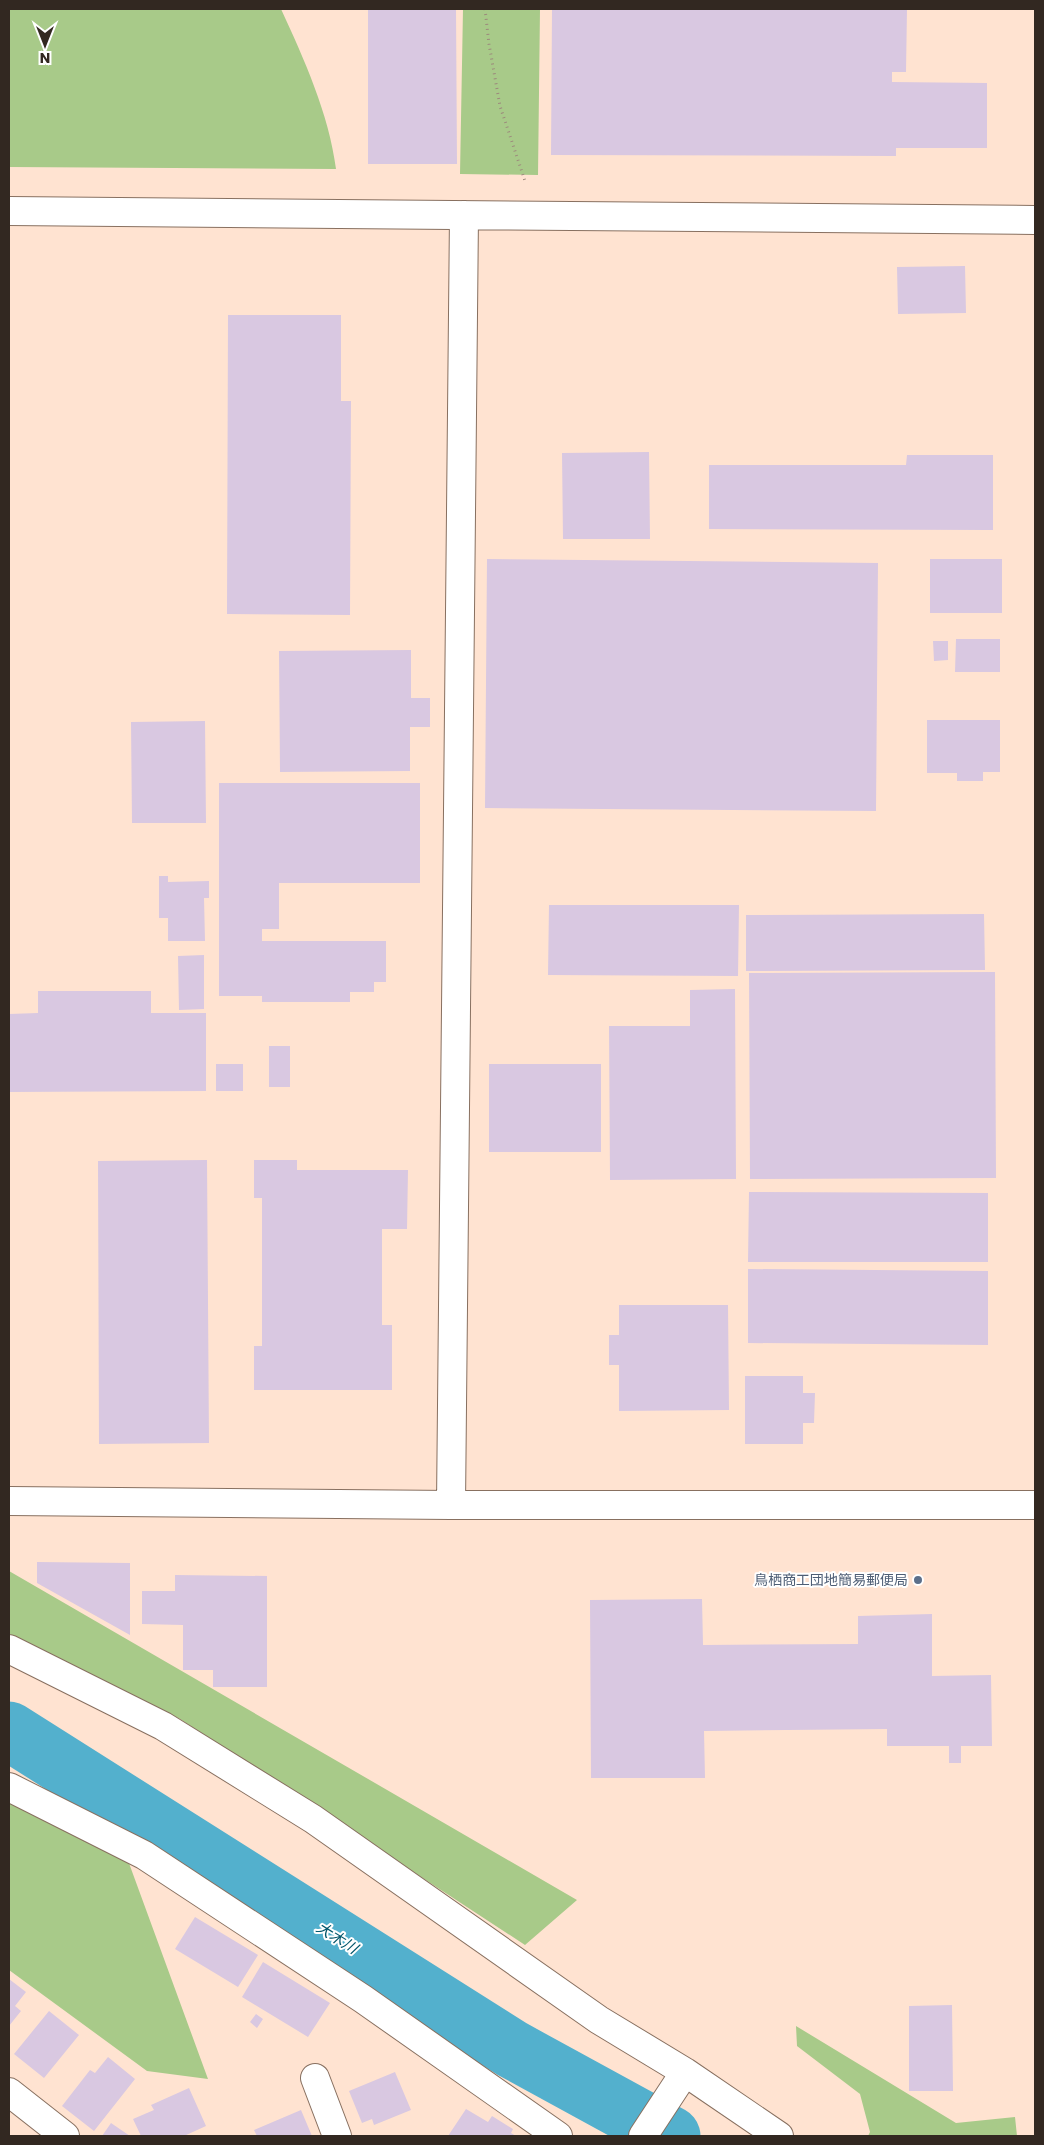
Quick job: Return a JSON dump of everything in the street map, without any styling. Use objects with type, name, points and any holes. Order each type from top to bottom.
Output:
[{"type":"street","points":[[9,210],[1035,220]]},
{"type":"street","points":[[451,1505],[464,215]]},
{"type":"street","points":[[9,1501],[451,1505],[1035,1505]]},
{"type":"street","points":[[9,1649],[163,1726],[305,1814],[680,2079],[779,2136]]},
{"type":"street","points":[[9,1788],[144,1855],[363,1999],[558,2136]]},
{"type":"street","points":[[315,2078],[337,2136]]},
{"type":"street","points":[[643,2136],[680,2079]]},
{"type":"street","points":[[9,2092],[65,2136]]},
{"type":"path","points":[[486,9],[488,44],[500,106],[525,181]]},
{"type":"green space","points":[[9,9],[281,9],[307,67],[322,107],[333,148],[336,169],[9,167]]},
{"type":"green space","points":[[463,9],[540,9],[538,175],[460,174]]},
{"type":"green space","points":[[9,1571],[577,1900],[525,1945],[180,1719],[9,1634]]},
{"type":"green space","points":[[9,1801],[126,1855],[208,2079],[147,2071],[9,1970]]},
{"type":"green space","points":[[796,2026],[956,2123],[1015,2117],[1017,2136],[868,2136],[870,2132],[860,2094],[797,2046]]},
{"type":"building","points":[[368,9],[456,9],[457,164],[368,164]]},
{"type":"building","points":[[552,9],[907,9],[906,72],[892,72],[892,82],[987,83],[987,148],[896,148],[896,156],[551,155]]},
{"type":"building","points":[[965,266],[966,313],[898,314],[897,267]]},
{"type":"building","points":[[228,315],[341,315],[341,401],[351,401],[350,615],[227,614]]},
{"type":"building","points":[[649,452],[650,539],[563,539],[562,453]]},
{"type":"building","points":[[907,455],[993,455],[993,530],[709,529],[709,465],[906,465]]},
{"type":"building","points":[[487,559],[878,563],[876,811],[485,808]]},
{"type":"building","points":[[930,559],[1002,559],[1002,613],[930,613]]},
{"type":"building","points":[[956,639],[1000,639],[1000,672],[955,672]]},
{"type":"building","points":[[933,641],[948,641],[948,660],[934,661]]},
{"type":"building","points":[[411,650],[411,698],[430,698],[430,727],[410,727],[410,771],[280,772],[279,651]]},
{"type":"building","points":[[927,720],[1000,720],[1000,772],[983,772],[983,781],[957,781],[957,773],[927,773]]},
{"type":"building","points":[[205,721],[206,823],[132,823],[131,722]]},
{"type":"building","points":[[219,783],[420,783],[420,883],[279,883],[279,929],[262,929],[262,941],[386,941],[386,982],[374,982],[374,992],[350,992],[350,1002],[262,1002],[262,996],[219,996]]},
{"type":"building","points":[[159,876],[168,876],[168,882],[209,881],[209,898],[204,898],[205,941],[168,941],[168,918],[159,918]]},
{"type":"building","points":[[549,905],[739,905],[738,976],[548,975]]},
{"type":"building","points":[[984,914],[985,970],[746,971],[746,915]]},
{"type":"building","points":[[204,955],[204,1009],[179,1010],[178,956]]},
{"type":"building","points":[[995,972],[996,1178],[750,1179],[749,973]]},
{"type":"building","points":[[735,989],[736,1179],[610,1180],[609,1026],[690,1026],[690,990]]},
{"type":"building","points":[[38,991],[151,991],[151,1013],[206,1013],[206,1091],[10,1092],[9,1014],[38,1013]]},
{"type":"building","points":[[269,1046],[290,1046],[290,1087],[269,1087]]},
{"type":"building","points":[[216,1064],[243,1064],[243,1091],[216,1091]]},
{"type":"building","points":[[489,1064],[601,1064],[601,1152],[489,1152]]},
{"type":"building","points":[[207,1160],[209,1443],[99,1444],[98,1161]]},
{"type":"building","points":[[254,1160],[297,1160],[297,1170],[408,1170],[407,1229],[382,1229],[382,1325],[392,1325],[392,1390],[254,1390],[254,1346],[262,1346],[262,1198],[254,1198]]},
{"type":"building","points":[[749,1192],[988,1193],[988,1262],[748,1262]]},
{"type":"building","points":[[748,1269],[988,1271],[988,1345],[748,1343]]},
{"type":"building","points":[[619,1305],[728,1305],[729,1410],[619,1411],[619,1365],[609,1365],[609,1335],[619,1335]]},
{"type":"building","points":[[745,1376],[803,1376],[803,1393],[815,1393],[814,1423],[803,1423],[803,1444],[745,1444]]},
{"type":"building","points":[[37,1562],[130,1563],[130,1635],[37,1583]]},
{"type":"building","points":[[175,1575],[267,1576],[267,1687],[213,1687],[213,1670],[183,1670],[183,1625],[142,1624],[142,1591],[175,1591]]},
{"type":"building","points":[[702,1599],[703,1645],[858,1644],[858,1616],[932,1614],[932,1676],[991,1675],[992,1746],[961,1746],[961,1763],[949,1763],[949,1746],[887,1746],[887,1729],[704,1731],[705,1778],[591,1778],[590,1600]]},
{"type":"building","points":[[195,1917],[258,1955],[238,1987],[175,1949]]},
{"type":"building","points":[[263,1962],[330,2003],[308,2037],[242,1997]]},
{"type":"building","points":[[9,1979],[26,1992],[15,2006],[21,2011],[9,2026]]},
{"type":"building","points":[[952,2005],[953,2091],[909,2091],[909,2006]]},
{"type":"building","points":[[49,2011],[79,2035],[44,2078],[14,2054]]},
{"type":"building","points":[[256,2014],[263,2019],[257,2028],[250,2022]]},
{"type":"building","points":[[108,2057],[135,2079],[94,2131],[62,2106],[90,2070],[95,2073]]},
{"type":"building","points":[[395,2072],[411,2110],[374,2125],[372,2119],[362,2123],[349,2091]]},
{"type":"building","points":[[189,2088],[206,2126],[184,2136],[141,2136],[133,2119],[154,2110],[151,2105]]},
{"type":"building","points":[[466,2109],[488,2122],[492,2116],[513,2129],[511,2133],[516,2136],[448,2136]]},
{"type":"building","points":[[301,2110],[312,2136],[257,2136],[254,2130]]},
{"type":"building","points":[[111,2123],[130,2136],[102,2136]]},
{"type":"waterway","name":"大木川","points":[[9,1731],[512,2049],[671,2136]]},
{"type":"place","name":"鳥栖商工団地簡易郵便局","points":[[918,1580]]}]
